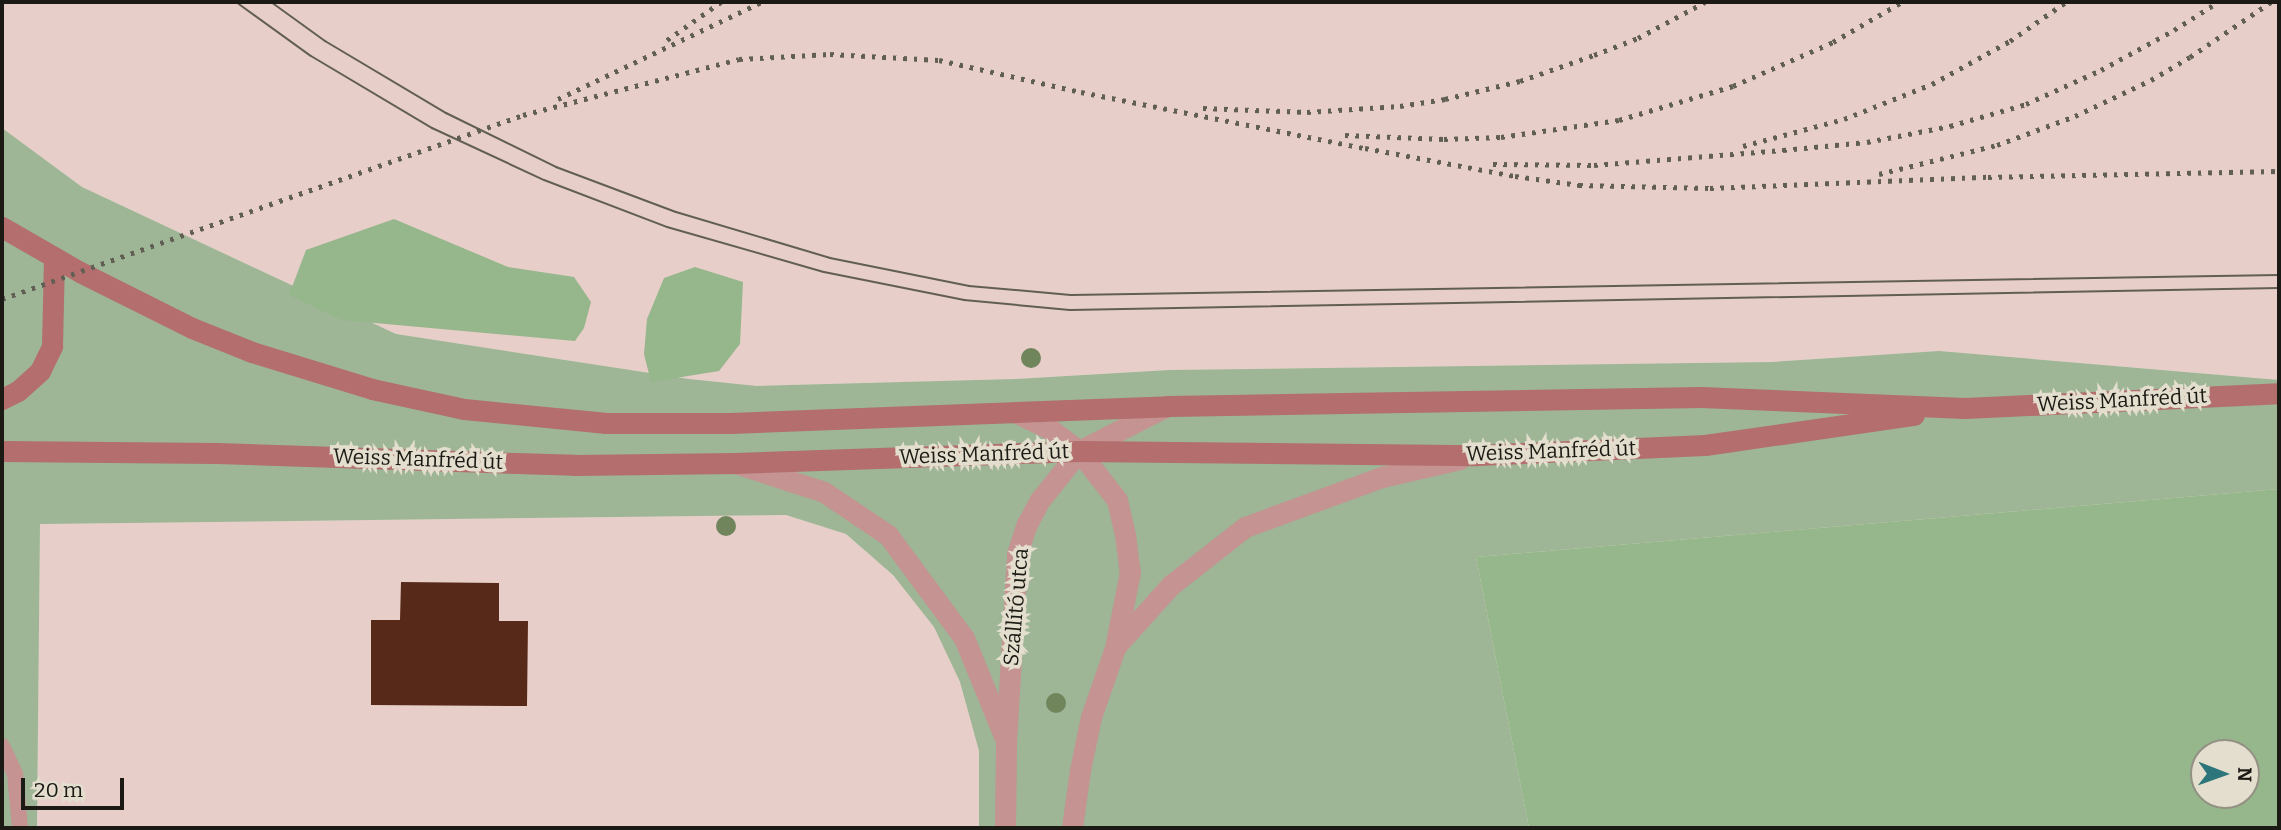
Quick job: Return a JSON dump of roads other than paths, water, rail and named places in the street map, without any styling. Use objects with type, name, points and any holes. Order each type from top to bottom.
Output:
[{"type":"main road","name":"Weiss Manfréd út","points":[[2,227],[54,259],[192,328],[252,352],[372,388],[464,409],[606,423],[730,423],[1169,405],[1701,397],[1965,408],[2279,393]]},
{"type":"main road","points":[[2,399],[18,391],[40,372],[52,346],[54,259]]},
{"type":"main road","name":"Weiss Manfréd út","points":[[2,451],[285,455],[574,465],[736,463],[1079,451],[1477,455],[1705,445],[1965,408]]},
{"type":"street","points":[[1079,451],[1169,405]]},
{"type":"street","points":[[1014,412],[1050,429],[1079,451],[1117,500],[1125,534],[1130,572],[1115,648],[1091,717],[1072,828]]},
{"type":"street","name":"Szállító utca","points":[[1004,828],[1006,741],[1017,554],[1040,500],[1079,451]]},
{"type":"street","points":[[1115,648],[1171,584],[1245,527],[1382,477],[1477,455]]},
{"type":"street","name":"Szállító utca","points":[[736,463],[824,492],[888,535],[964,638],[1006,741]]},
{"type":"lane","points":[[2,746],[15,774],[20,828]]},
{"type":"tram line","points":[[236,2],[311,56],[432,128],[544,180],[667,227],[824,272],[964,300],[1070,310],[2279,288]]},
{"type":"tram line","points":[[271,2],[325,41],[446,113],[556,167],[676,212],[830,258],[969,286],[1071,295],[2279,275]]},
{"type":"railway","points":[[667,40],[721,2]]},
{"type":"railway","points":[[558,99],[761,2]]},
{"type":"railway","points":[[1203,108],[1307,112],[1400,106],[1445,99],[1520,81],[1594,55],[1638,38],[1705,2]]},
{"type":"railway","points":[[1345,135],[1444,139],[1501,137],[1619,120],[1733,86],[1833,42],[1902,2]]},
{"type":"railway","points":[[1743,146],[1844,119],[1932,84],[2010,41],[2066,2]]},
{"type":"railway","points":[[1493,164],[1594,165],[1783,150],[1867,142],[1950,126],[2026,104],[2101,70],[2218,2]]},
{"type":"railway","points":[[1879,174],[1997,145],[2075,116],[2151,80],[2271,2]]},
{"type":"railway","points":[[2,299],[523,115],[739,59],[830,54],[939,60],[1081,92],[1365,148],[1579,185],[1710,188],[1988,177],[2279,171]]}]
